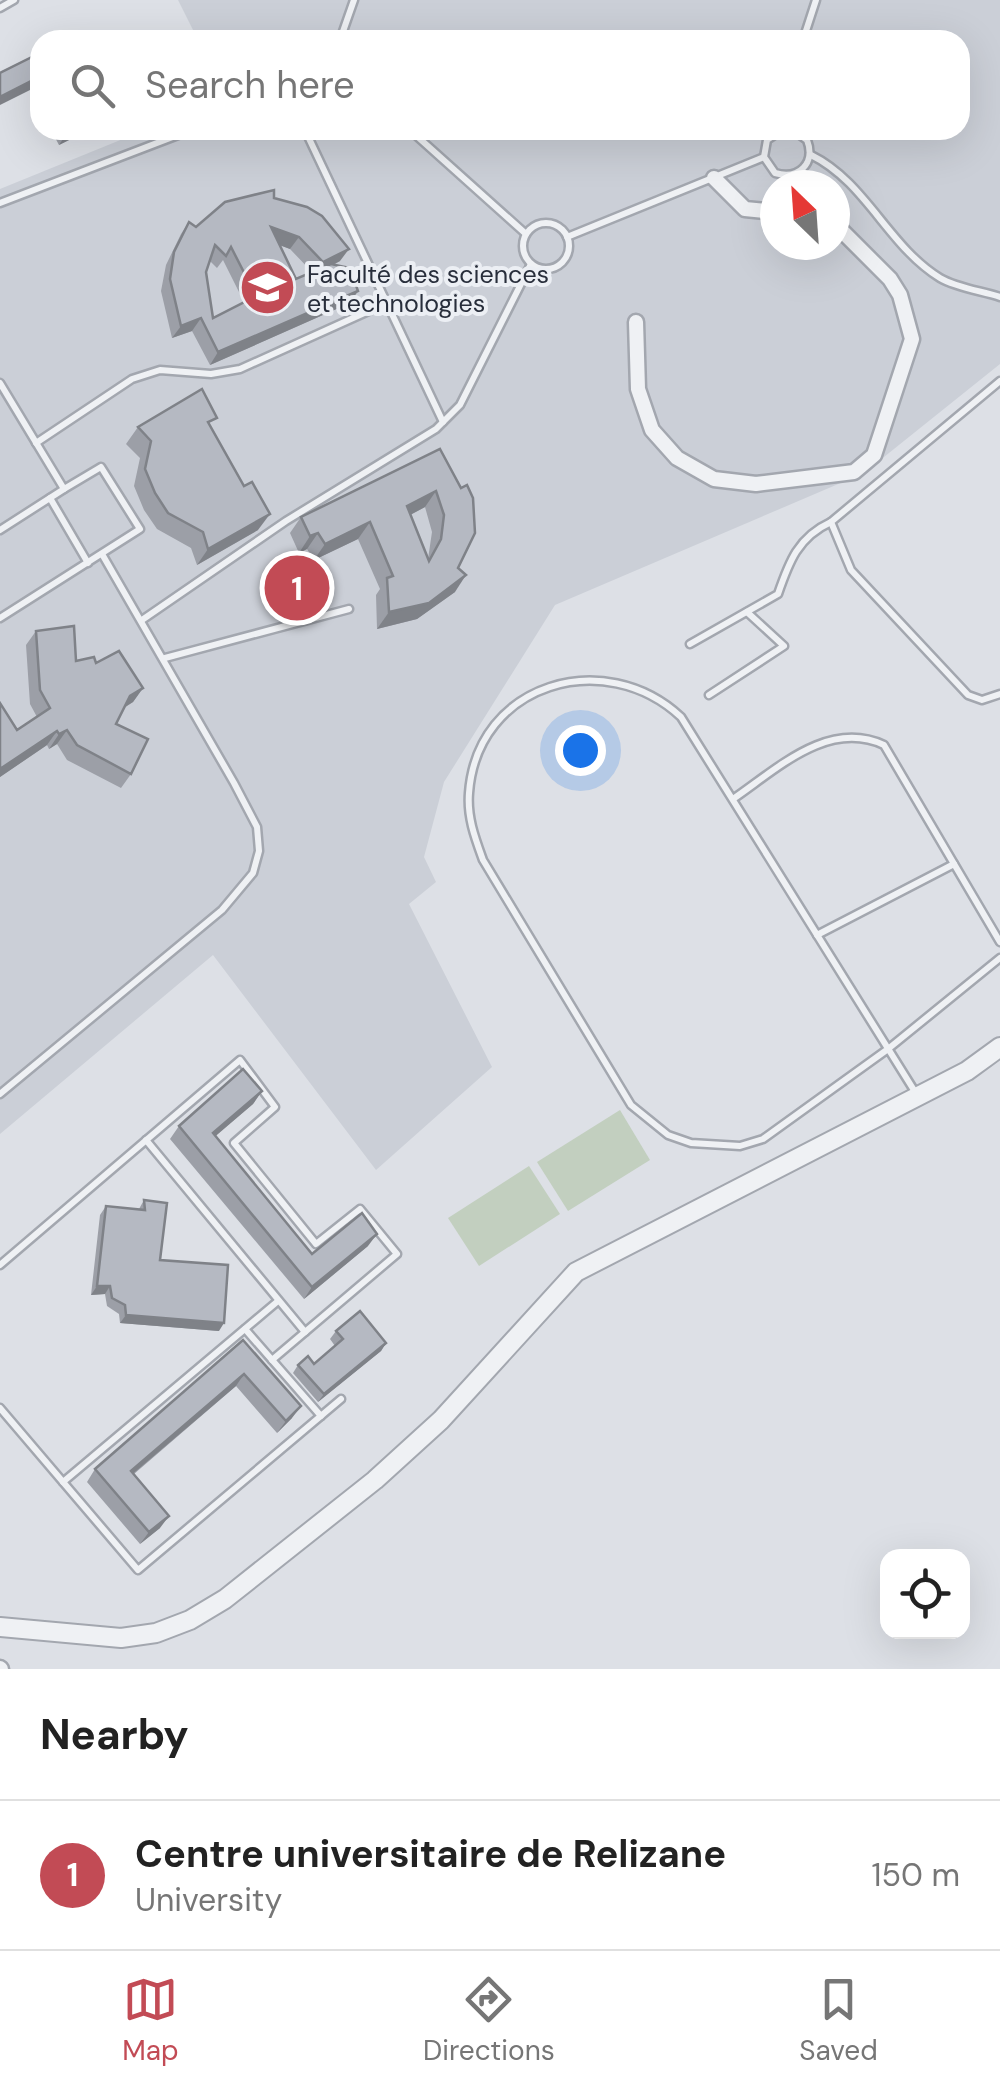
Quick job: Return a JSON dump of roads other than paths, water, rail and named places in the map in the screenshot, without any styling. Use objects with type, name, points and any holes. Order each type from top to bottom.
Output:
[{"type":"street","points":[[714,178],[744,209],[760,211]]},
{"type":"street","points":[[636,322],[638,388],[652,430],[678,458],[714,478],[756,484],[854,472],[874,455],[912,340],[900,295],[890,279],[850,239]]},
{"type":"street","points":[[0,1627],[122,1638],[190,1620],[225,1600],[375,1480],[441,1420],[576,1272],[966,1072],[1000,1047]]},
{"type":"lane","points":[[0,8],[14,0]]},
{"type":"lane","points":[[344,30],[354,0]]},
{"type":"lane","points":[[807,30],[816,0]]},
{"type":"lane","points":[[0,204],[165,140]]},
{"type":"lane","points":[[310,140],[444,422]]},
{"type":"lane","points":[[421,140],[526,234]]},
{"type":"lane","points":[[767,140],[764,158],[776,173],[790,176],[804,170],[810,155],[807,140]]},
{"type":"lane","points":[[810,155],[838,168],[898,240],[941,278],[1000,297]]},
{"type":"lane","points":[[567,237],[764,158]]},
{"type":"lane","points":[[546,223],[561,228],[570,249],[563,263],[549,270],[532,264],[524,251],[526,234],[546,223]]},
{"type":"lane","points":[[142,620],[286,521],[444,422],[460,405],[532,264]]},
{"type":"lane","points":[[36,443],[132,380],[160,370],[211,374],[240,370],[382,305]]},
{"type":"lane","points":[[690,644],[778,594],[792,554],[816,529],[831,522],[1000,381]]},
{"type":"lane","points":[[0,383],[64,490]]},
{"type":"lane","points":[[0,530],[101,467],[140,529],[0,618]]},
{"type":"lane","points":[[50,498],[88,562]]},
{"type":"lane","points":[[831,522],[851,570],[968,694],[982,700],[1000,694]]},
{"type":"lane","points":[[0,1094],[222,910],[253,873],[259,851],[257,827],[165,658],[102,554]]},
{"type":"lane","points":[[165,658],[349,609]]},
{"type":"lane","points":[[710,695],[784,646],[747,612]]},
{"type":"lane","points":[[918,1096],[888,1049],[733,800],[674,710],[646,691],[613,680],[579,679],[545,688],[516,705],[484,745],[468,794],[471,828],[483,860],[630,1105],[668,1135],[715,1147],[763,1139],[888,1049],[1000,958]]},
{"type":"lane","points":[[733,800],[822,741],[841,736],[884,745],[1000,942]]},
{"type":"lane","points":[[817,935],[954,864]]},
{"type":"lane","points":[[0,1265],[240,1060],[275,1106],[234,1144],[316,1244],[360,1209],[397,1254],[272,1360]]},
{"type":"lane","points":[[146,1140],[305,1332]]},
{"type":"lane","points":[[63,1482],[278,1301]]},
{"type":"lane","points":[[245,1329],[321,1416]]},
{"type":"lane","points":[[0,1408],[138,1570],[342,1398]]},
{"type":"place","name":"Faculté des sciences et technologies","points":[[268,288]]},
{"type":"place","name":"Centre universitaire de Relizane","points":[[297,588]]}]
